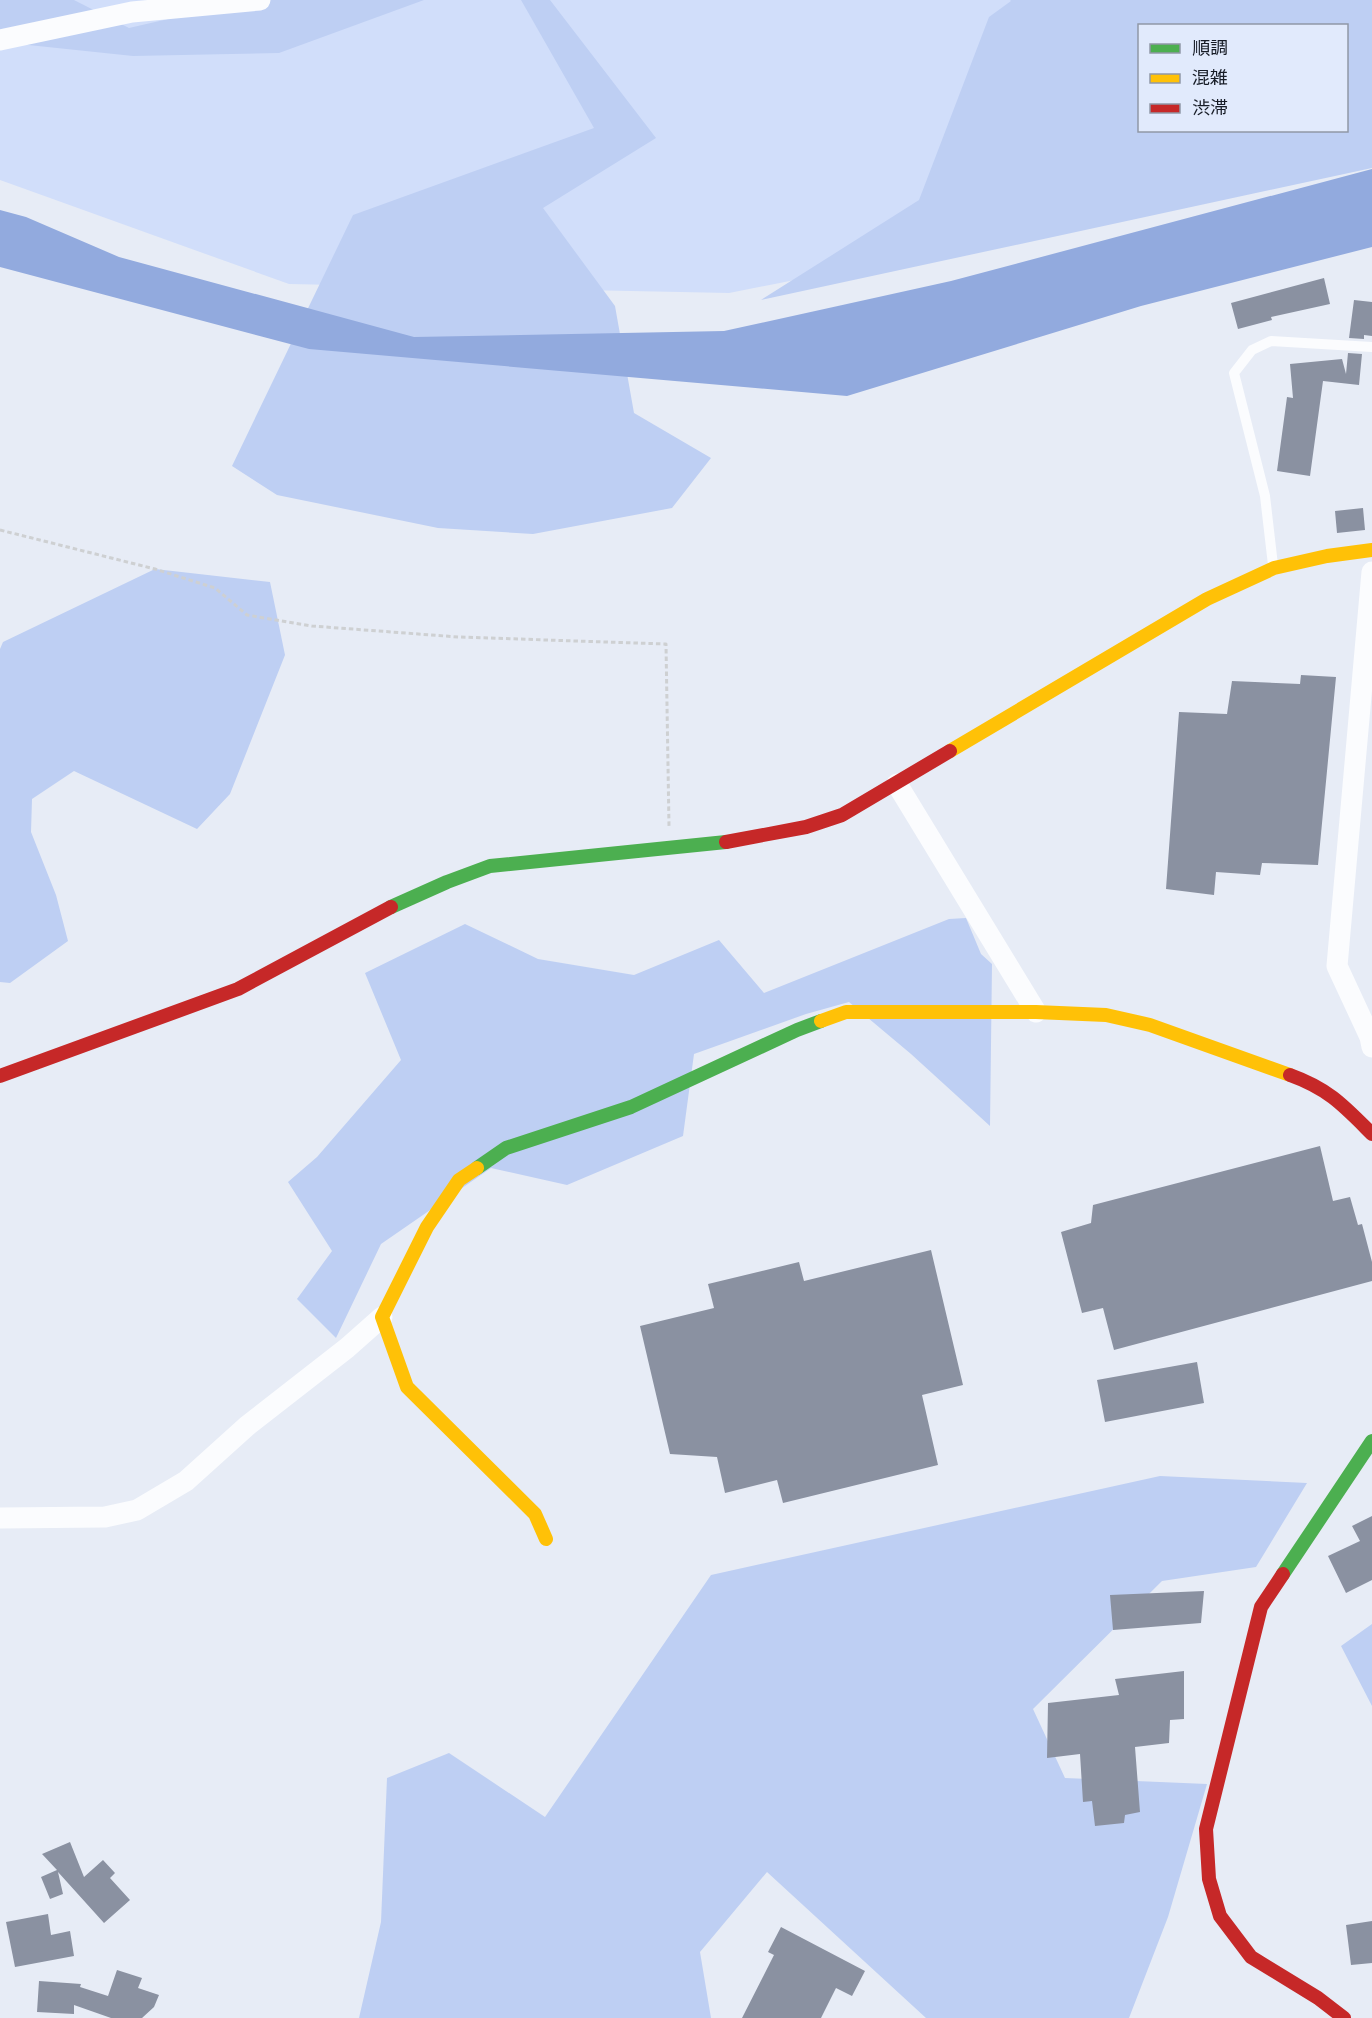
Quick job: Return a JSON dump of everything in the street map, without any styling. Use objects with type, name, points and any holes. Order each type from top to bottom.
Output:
[{"type":"street","points":[[0,40],[132,12],[260,0]]},
{"type":"street","points":[[0,1076],[238,989],[386,909],[490,866],[749,839],[806,827],[842,815],[1207,599],[1274,568],[1328,556],[1372,550]]},
{"type":"street","points":[[1372,572],[1337,966],[1370,1037],[1372,1047]]},
{"type":"street","points":[[897,784],[1036,1012]]},
{"type":"street","points":[[0,1518],[105,1517],[137,1510],[186,1481],[247,1426],[347,1348],[382,1317],[427,1227],[459,1180],[506,1148],[632,1107],[797,1030],[846,1012],[1036,1012],[1106,1015],[1150,1024],[1306,1081],[1333,1096],[1372,1134]]},
{"type":"street","points":[[382,1317],[407,1387],[535,1514],[546,1539]]},
{"type":"street","points":[[1344,2018],[1318,1998],[1251,1957],[1220,1916],[1209,1879],[1206,1829],[1261,1607],[1372,1441]]},
{"type":"lane","points":[[1274,568],[1265,496],[1234,373],[1252,350],[1271,342],[1372,347]]},
{"type":"path","points":[[0,530],[155,569],[215,588],[247,615],[312,627],[458,637],[666,644],[670,849]]},
{"type":"shaded area","points":[[0,0],[1372,0],[1372,166],[729,293],[289,284],[0,180]]},
{"type":"shaded area","points":[[0,0],[74,0],[129,28],[251,0],[424,0],[279,53],[133,56],[0,42]]},
{"type":"shaded area","points":[[521,0],[550,0],[656,138],[543,208],[615,306],[634,413],[711,458],[672,508],[533,534],[438,528],[277,495],[232,466],[353,215],[594,128]]},
{"type":"shaded area","points":[[1010,0],[1372,0],[1372,168],[761,300],[919,200],[989,17]]},
{"type":"shaded area","points":[[1372,169],[1372,247],[1141,306],[847,396],[309,349],[0,267],[0,210],[26,217],[119,257],[414,337],[724,331],[951,281]]},
{"type":"shaded area","points":[[155,569],[270,582],[285,655],[230,794],[197,829],[74,771],[32,799],[31,832],[56,895],[68,941],[10,983],[0,982],[0,649],[3,642]]},
{"type":"shaded area","points":[[966,918],[981,954],[992,964],[990,1126],[911,1054],[849,1002],[806,1014],[694,1054],[683,1136],[567,1185],[491,1168],[381,1244],[336,1338],[297,1299],[332,1251],[288,1182],[317,1157],[401,1060],[365,973],[465,924],[538,959],[634,975],[719,940],[764,993],[949,919]]},
{"type":"shaded area","points":[[1160,1476],[1307,1483],[1256,1567],[1162,1581],[1033,1709],[1065,1778],[1207,1784],[1168,1917],[1129,2018],[926,2018],[767,1872],[700,1952],[711,2018],[359,2018],[381,1922],[387,1778],[449,1753],[545,1817],[711,1575]]},
{"type":"shaded area","points":[[1372,1624],[1372,1706],[1341,1646]]},
{"type":"building","points":[[1324,278],[1330,304],[1271,317],[1272,320],[1238,329],[1231,303]]},
{"type":"building","points":[[1354,300],[1372,302],[1372,336],[1364,335],[1364,339],[1349,338]]},
{"type":"building","points":[[1348,353],[1362,354],[1359,385],[1323,381],[1310,476],[1277,471],[1287,397],[1293,398],[1290,364],[1342,359],[1346,374]]},
{"type":"building","points":[[1363,508],[1365,530],[1337,533],[1335,511]]},
{"type":"building","points":[[1301,675],[1336,677],[1318,865],[1262,863],[1260,875],[1216,872],[1214,895],[1166,889],[1179,712],[1227,714],[1232,681],[1300,684]]},
{"type":"building","points":[[1320,1146],[1333,1201],[1350,1197],[1358,1225],[1362,1224],[1372,1262],[1372,1281],[1114,1350],[1103,1308],[1082,1313],[1061,1232],[1091,1223],[1093,1205]]},
{"type":"building","points":[[931,1250],[963,1385],[922,1395],[938,1465],[783,1503],[777,1480],[725,1493],[717,1457],[670,1454],[640,1326],[714,1308],[708,1284],[799,1262],[804,1281]]},
{"type":"building","points":[[1197,1362],[1204,1403],[1105,1422],[1097,1380]]},
{"type":"building","points":[[1372,1516],[1372,1580],[1346,1593],[1328,1556],[1360,1541],[1352,1526]]},
{"type":"building","points":[[1204,1591],[1201,1623],[1113,1630],[1110,1595]]},
{"type":"building","points":[[1184,1671],[1184,1719],[1170,1720],[1169,1743],[1135,1747],[1140,1812],[1125,1815],[1124,1823],[1095,1826],[1092,1801],[1083,1802],[1080,1754],[1047,1758],[1048,1703],[1119,1695],[1115,1679]]},
{"type":"building","points":[[70,1842],[84,1877],[103,1860],[115,1873],[110,1878],[130,1900],[104,1923],[58,1872],[63,1894],[50,1899],[41,1877],[57,1870],[42,1854]]},
{"type":"building","points":[[48,1914],[51,1935],[70,1931],[74,1956],[15,1967],[6,1922]]},
{"type":"building","points":[[1372,1921],[1372,1963],[1351,1965],[1346,1925]]},
{"type":"building","points":[[781,1927],[865,1971],[852,1996],[836,1988],[821,2018],[742,2018],[774,1955],[768,1952]]},
{"type":"building","points":[[117,1970],[142,1978],[138,1988],[159,1995],[154,2007],[142,2018],[111,2018],[74,2005],[74,2014],[37,2012],[39,1981],[81,1984],[80,1987],[108,1996]]},
{"type":"traffic: fast","points":[[391,907],[490,866],[726,842]]},
{"type":"traffic: fast","points":[[477,1168],[506,1148],[631,1107],[821,1021]]},
{"type":"traffic: fast","points":[[1283,1574],[1372,1441]]},
{"type":"traffic: slow","points":[[950,751],[1207,599],[1274,568],[1327,556],[1372,550]]},
{"type":"traffic: slow","points":[[821,1021],[846,1012],[1036,1012],[1106,1015],[1150,1025],[1290,1075]]},
{"type":"traffic: slow","points":[[477,1168],[459,1180],[427,1227],[382,1317],[407,1387],[535,1514],[546,1539]]},
{"type":"traffic: jam","points":[[726,842],[806,827],[842,815],[950,751]]},
{"type":"traffic: jam","points":[[0,1076],[238,989],[391,907]]},
{"type":"traffic: jam","points":[[1290,1075],[1326,1092],[1372,1134]]},
{"type":"traffic: jam","points":[[1283,1574],[1261,1607],[1206,1829],[1209,1879],[1220,1916],[1251,1957],[1318,1998],[1344,2018]]}]
